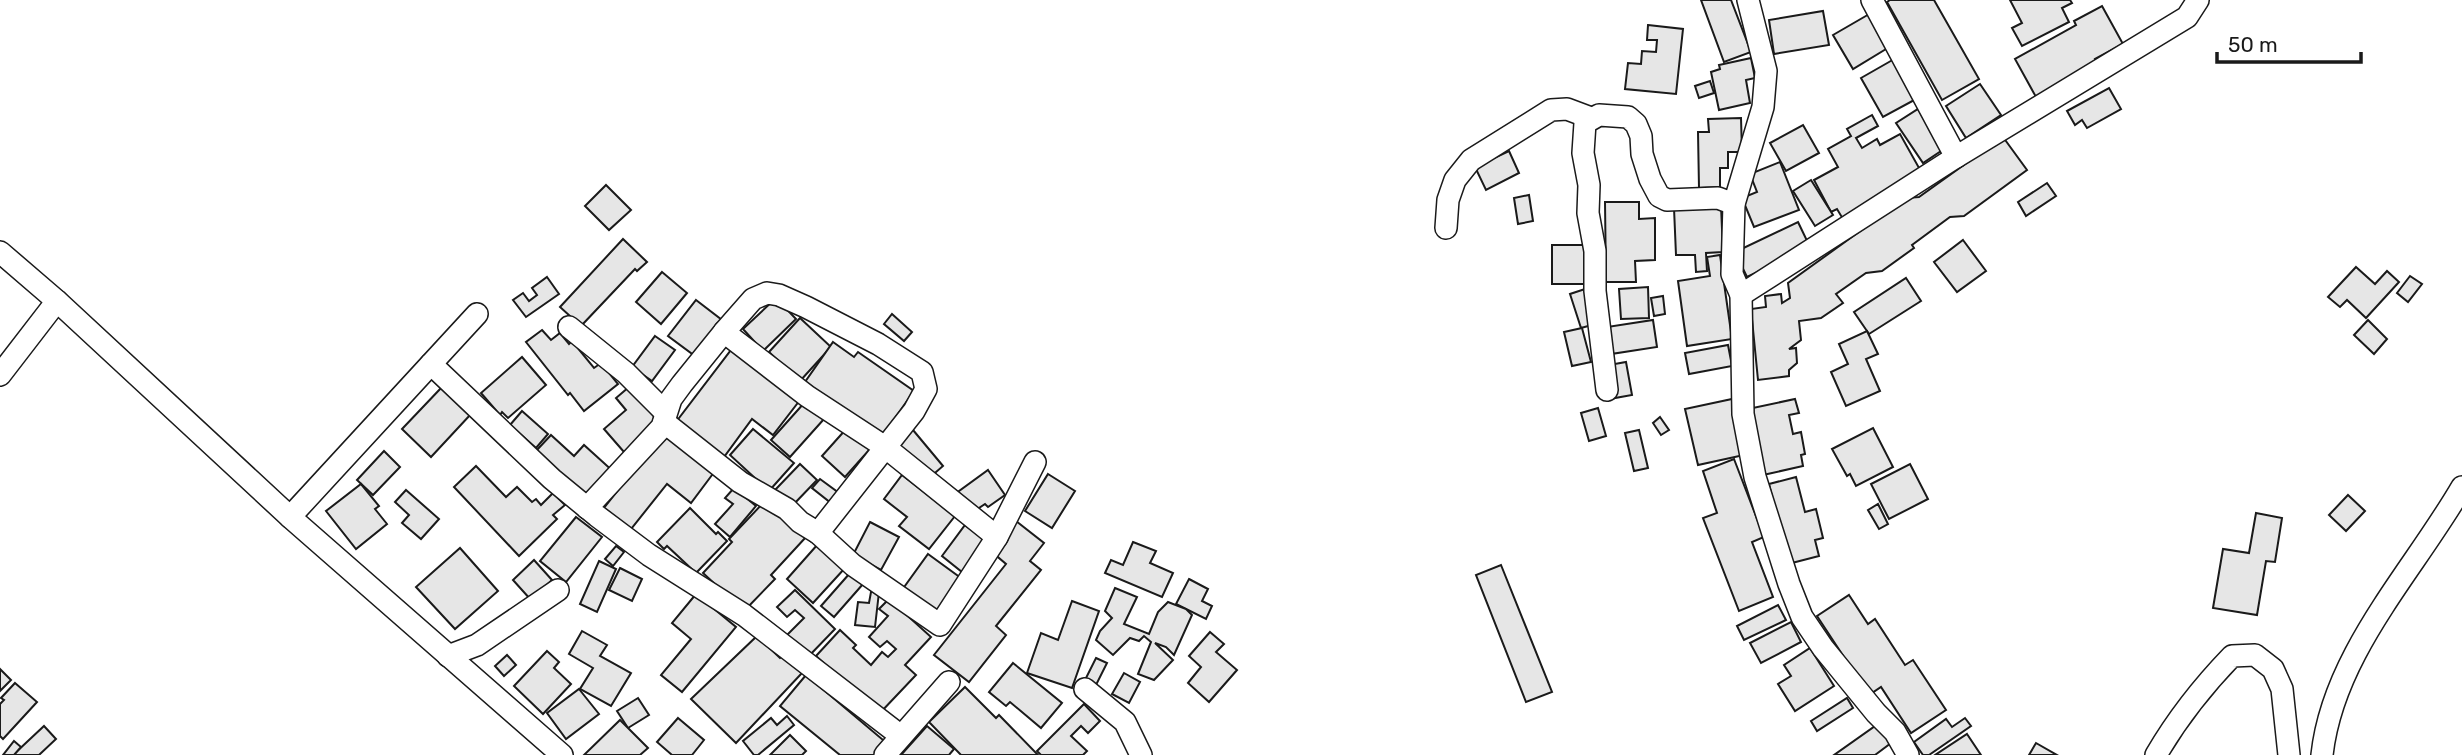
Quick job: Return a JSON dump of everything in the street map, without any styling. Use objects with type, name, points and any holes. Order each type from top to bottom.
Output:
[{"type":"street","points":[[1748,0],[1766,71],[1763,107],[1734,204],[1732,274],[1741,295],[1743,414],[1755,477],[1802,617],[1823,648],[1895,732],[1908,755]]},
{"type":"street","points":[[1872,0],[1955,158]]},
{"type":"street","points":[[1741,295],[1955,158],[2187,17],[2198,0]]},
{"type":"street","points":[[1446,228],[1448,201],[1455,180],[1471,160],[1552,110],[1567,109],[1591,118]]},
{"type":"street","points":[[1608,390],[1595,290],[1595,251],[1588,213],[1588,185],[1583,153],[1585,123],[1599,115],[1628,117],[1636,124],[1641,136],[1642,154],[1659,196],[1667,200],[1718,198],[1734,204]]},
{"type":"street","points":[[0,251],[290,517],[562,755]]},
{"type":"street","points":[[587,508],[662,426],[671,399],[724,332],[752,299],[766,293],[779,295],[878,344],[915,366],[925,379],[924,395],[818,533]]},
{"type":"street","points":[[0,375],[57,301]]},
{"type":"street","points":[[290,517],[477,314]]},
{"type":"street","points":[[569,327],[626,373],[665,418],[740,482],[788,509],[853,565],[940,625],[997,537],[1035,462]]},
{"type":"street","points":[[724,332],[807,396],[886,447],[997,537]]},
{"type":"street","points":[[431,364],[552,479],[587,508],[649,555],[744,614],[901,736]]},
{"type":"street","points":[[2322,755],[2335,695],[2357,647],[2439,526],[2462,487]]},
{"type":"street","points":[[2439,526],[2460,517],[2462,523]]},
{"type":"street","points":[[448,656],[477,645],[558,590]]},
{"type":"street","points":[[2156,755],[2174,725],[2232,656],[2255,655],[2273,669],[2282,689],[2289,755]]},
{"type":"street","points":[[885,755],[949,682]]},
{"type":"street","points":[[1085,689],[1125,722],[1141,755]]},
{"type":"building","points":[[1701,0],[1731,0],[1751,52],[1724,62]]},
{"type":"building","points":[[1934,0],[1979,79],[1942,100],[1887,2]]},
{"type":"building","points":[[2010,0],[2070,0],[2072,3],[2062,8],[2069,22],[2022,46],[2012,28],[2022,23]]},
{"type":"building","points":[[2102,6],[2123,44],[2095,59],[2097,63],[2036,97],[2015,59],[2076,25],[2074,21]]},
{"type":"building","points":[[1823,11],[1829,45],[1774,54],[1769,20]]},
{"type":"building","points":[[1871,13],[1891,46],[1853,69],[1833,35]]},
{"type":"building","points":[[1648,25],[1683,29],[1676,94],[1625,89],[1628,63],[1641,64],[1642,51],[1656,52],[1657,40],[1647,40]]},
{"type":"building","points":[[1751,58],[1755,78],[1746,80],[1750,103],[1719,110],[1711,72],[1720,69],[1719,65]]},
{"type":"building","points":[[1896,58],[1918,98],[1883,117],[1861,78]]},
{"type":"building","points":[[1710,81],[1714,93],[1699,98],[1695,86]]},
{"type":"building","points":[[1980,84],[2001,115],[1966,138],[1946,106]]},
{"type":"building","points":[[2109,88],[2121,109],[2087,128],[2082,120],[2075,125],[2067,111]]},
{"type":"building","points":[[1918,109],[1944,149],[1923,163],[1896,123]]},
{"type":"building","points":[[1872,115],[1878,126],[1856,138],[1862,148],[1877,139],[1880,145],[1900,134],[1923,175],[1843,219],[1837,209],[1831,212],[1814,180],[1838,167],[1828,149],[1851,136],[1847,129]]},
{"type":"building","points":[[1741,118],[1742,152],[1728,152],[1728,168],[1720,168],[1720,187],[1699,188],[1698,132],[1709,132],[1708,119]]},
{"type":"building","points":[[1803,125],[1819,153],[1786,171],[1770,143]]},
{"type":"building","points":[[2003,137],[2027,170],[1964,216],[1950,217],[1882,271],[1866,273],[1836,294],[1843,303],[1821,318],[1799,321],[1801,340],[1789,349],[1796,348],[1797,363],[1789,370],[1789,376],[1758,380],[1751,309],[1766,307],[1765,296],[1781,294],[1782,303],[1790,298],[1788,283],[1906,198],[1919,197]]},
{"type":"building","points":[[1509,151],[1519,173],[1486,190],[1475,167]]},
{"type":"building","points":[[1780,162],[1799,210],[1754,227],[1742,198],[1757,192],[1750,174]]},
{"type":"building","points":[[1811,180],[1833,215],[1815,226],[1793,191]]},
{"type":"building","points":[[2047,183],[2056,196],[2026,216],[2018,202]]},
{"type":"building","points":[[606,185],[631,210],[609,230],[585,206]]},
{"type":"building","points":[[1529,195],[1533,221],[1518,224],[1514,198]]},
{"type":"building","points":[[1605,202],[1639,202],[1639,219],[1655,218],[1655,260],[1635,261],[1636,282],[1606,282]]},
{"type":"building","points":[[1721,206],[1723,252],[1706,253],[1707,271],[1696,272],[1695,255],[1676,255],[1674,208]]},
{"type":"building","points":[[1798,222],[1810,247],[1747,277],[1735,252]]},
{"type":"building","points":[[623,239],[647,262],[637,271],[635,269],[581,326],[560,307]]},
{"type":"building","points":[[1963,240],[1986,271],[1957,292],[1934,262]]},
{"type":"building","points":[[1552,245],[1585,245],[1585,284],[1552,284]]},
{"type":"building","points":[[1720,255],[1732,339],[1687,346],[1678,281],[1710,276],[1707,257]]},
{"type":"building","points":[[2356,267],[2375,284],[2387,271],[2399,282],[2366,318],[2347,300],[2340,307],[2328,297]]},
{"type":"building","points":[[662,272],[687,293],[661,324],[636,302]]},
{"type":"building","points":[[2410,276],[2422,284],[2408,302],[2397,293]]},
{"type":"building","points":[[547,277],[559,294],[526,317],[513,300],[523,293],[529,301],[537,295],[532,288]]},
{"type":"building","points":[[1906,278],[1921,301],[1869,334],[1854,312]]},
{"type":"building","points":[[1648,287],[1649,318],[1621,319],[1619,289]]},
{"type":"building","points":[[1588,288],[1599,323],[1581,328],[1570,294]]},
{"type":"building","points":[[1663,296],[1665,314],[1654,316],[1651,298]]},
{"type":"building","points":[[776,298],[796,319],[763,351],[743,329]]},
{"type":"building","points":[[696,300],[722,320],[695,356],[668,336]]},
{"type":"building","points":[[892,314],[912,332],[904,341],[884,324]]},
{"type":"building","points":[[800,318],[831,347],[800,381],[769,352]]},
{"type":"building","points":[[1653,320],[1657,347],[1611,354],[1607,327]]},
{"type":"building","points":[[2368,320],[2387,339],[2374,354],[2354,335]]},
{"type":"building","points":[[1582,328],[1591,362],[1572,366],[1564,332]]},
{"type":"building","points":[[542,330],[551,340],[560,333],[569,344],[572,341],[594,368],[601,363],[618,384],[584,411],[526,342]]},
{"type":"building","points":[[1867,331],[1878,354],[1866,359],[1880,391],[1846,406],[1831,372],[1848,364],[1839,344]]},
{"type":"building","points":[[655,336],[675,350],[652,381],[632,367]]},
{"type":"building","points":[[833,342],[854,357],[858,352],[914,391],[883,435],[805,382]]},
{"type":"building","points":[[1728,345],[1732,366],[1689,374],[1685,353]]},
{"type":"building","points":[[731,350],[800,400],[773,435],[752,419],[724,457],[676,422]]},
{"type":"building","points":[[522,357],[546,385],[508,418],[502,412],[500,415],[481,393]]},
{"type":"building","points":[[1626,362],[1632,395],[1615,398],[1609,365]]},
{"type":"building","points":[[442,387],[471,414],[431,457],[402,429]]},
{"type":"building","points":[[629,387],[658,421],[624,452],[604,429],[626,410],[616,398]]},
{"type":"building","points":[[1732,399],[1744,455],[1698,465],[1685,409]]},
{"type":"building","points":[[1795,399],[1799,413],[1789,415],[1793,434],[1801,432],[1805,454],[1801,455],[1803,466],[1763,475],[1748,409]]},
{"type":"building","points":[[805,402],[824,419],[790,457],[771,440]]},
{"type":"building","points":[[1598,408],[1606,436],[1589,441],[1581,413]]},
{"type":"building","points":[[522,411],[548,434],[536,448],[510,425]]},
{"type":"building","points":[[1660,417],[1669,430],[1661,435],[1653,423]]},
{"type":"building","points":[[847,428],[870,449],[845,477],[822,456]]},
{"type":"building","points":[[1873,428],[1893,467],[1856,486],[1850,474],[1847,476],[1832,449]]},
{"type":"building","points":[[753,429],[794,463],[769,491],[730,455]]},
{"type":"building","points":[[913,430],[943,466],[928,479],[898,443]]},
{"type":"building","points":[[1639,430],[1648,468],[1634,471],[1625,433]]},
{"type":"building","points":[[665,431],[715,471],[691,503],[667,484],[631,529],[604,508]]},
{"type":"building","points":[[551,435],[574,456],[584,445],[615,473],[591,500],[536,451]]},
{"type":"building","points":[[384,451],[400,467],[373,495],[357,480]]},
{"type":"building","points":[[1734,459],[1764,537],[1752,542],[1773,597],[1739,611],[1703,518],[1717,513],[1703,471]]},
{"type":"building","points":[[800,464],[817,480],[792,506],[775,490]]},
{"type":"building","points":[[1910,464],[1928,499],[1889,519],[1871,484]]},
{"type":"building","points":[[476,466],[506,497],[517,487],[532,502],[536,499],[541,505],[553,493],[565,505],[553,515],[557,519],[519,556],[454,487]]},
{"type":"building","points":[[988,470],[1005,495],[988,507],[985,504],[970,514],[955,494]]},
{"type":"building","points":[[1048,474],[1075,491],[1052,528],[1025,511]]},
{"type":"building","points":[[902,475],[955,516],[929,549],[899,526],[907,517],[884,499]]},
{"type":"building","points":[[1796,477],[1805,512],[1816,509],[1823,538],[1815,540],[1819,556],[1788,564],[1769,484]]},
{"type":"building","points":[[820,479],[839,493],[831,503],[812,488]]},
{"type":"building","points":[[361,484],[379,506],[375,509],[387,524],[356,549],[326,511]]},
{"type":"building","points":[[734,488],[756,506],[730,537],[715,524],[733,504],[725,498]]},
{"type":"building","points":[[406,490],[439,519],[421,539],[402,523],[409,515],[395,502]]},
{"type":"building","points":[[2348,495],[2365,511],[2346,531],[2329,515]]},
{"type":"building","points":[[765,501],[806,537],[771,575],[775,579],[744,611],[703,573],[732,542],[729,539]]},
{"type":"building","points":[[1878,504],[1888,524],[1879,529],[1868,510]]},
{"type":"building","points":[[690,508],[727,541],[696,573],[667,546],[664,549],[657,542]]},
{"type":"building","points":[[2256,513],[2282,518],[2275,562],[2266,561],[2257,615],[2213,608],[2223,549],[2249,553]]},
{"type":"building","points":[[576,517],[602,537],[566,582],[540,561]]},
{"type":"building","points":[[1016,521],[1044,543],[1030,561],[1041,570],[996,626],[1006,635],[969,682],[934,655],[1006,564],[992,552]]},
{"type":"building","points":[[870,522],[899,537],[881,570],[853,555]]},
{"type":"building","points":[[965,525],[986,541],[962,572],[942,556]]},
{"type":"building","points":[[1133,542],[1156,551],[1150,563],[1173,573],[1162,597],[1105,573],[1111,560],[1123,565]]},
{"type":"building","points":[[818,544],[845,568],[813,603],[787,579]]},
{"type":"building","points":[[616,546],[624,552],[613,566],[605,559]]},
{"type":"building","points":[[460,548],[498,591],[455,629],[416,587]]},
{"type":"building","points":[[928,554],[965,581],[939,617],[902,590]]},
{"type":"building","points":[[534,560],[552,580],[531,600],[513,580]]},
{"type":"building","points":[[599,561],[616,569],[597,612],[580,604]]},
{"type":"building","points":[[1501,565],[1552,692],[1526,702],[1476,575]]},
{"type":"building","points":[[620,568],[642,579],[632,601],[609,590]]},
{"type":"building","points":[[850,573],[863,584],[834,617],[821,606]]},
{"type":"building","points":[[1189,579],[1208,589],[1202,601],[1212,606],[1206,619],[1176,604]]},
{"type":"building","points":[[1115,588],[1137,597],[1124,624],[1149,634],[1158,612],[1168,602],[1186,609],[1192,615],[1174,655],[1166,647],[1155,643],[1173,660],[1154,680],[1138,674],[1151,642],[1144,636],[1139,641],[1130,638],[1113,655],[1096,640],[1112,618],[1105,611]]},
{"type":"building","points":[[795,590],[835,629],[807,658],[786,636],[804,618],[795,610],[787,617],[777,607]]},
{"type":"building","points":[[871,592],[879,592],[875,627],[855,625],[858,602],[869,603]]},
{"type":"building","points":[[696,594],[736,627],[682,692],[661,675],[691,639],[672,623]]},
{"type":"building","points":[[1849,595],[1868,624],[1875,619],[1905,665],[1913,660],[1946,710],[1911,733],[1881,687],[1869,695],[1817,616]]},
{"type":"building","points":[[889,599],[931,637],[905,665],[916,675],[879,714],[816,656],[840,630],[856,645],[853,648],[871,665],[882,652],[888,657],[896,649],[887,641],[880,647],[869,637],[888,616],[879,609]]},
{"type":"building","points":[[1072,601],[1099,611],[1072,688],[1027,673],[1041,633],[1058,640]]},
{"type":"building","points":[[1778,605],[1786,620],[1744,640],[1737,626]]},
{"type":"building","points":[[1791,622],[1801,642],[1761,663],[1750,643]]},
{"type":"building","points":[[582,631],[607,645],[600,656],[631,673],[611,706],[580,689],[593,668],[569,654]]},
{"type":"building","points":[[1210,632],[1224,644],[1216,652],[1237,670],[1209,702],[1188,683],[1201,667],[1189,656]]},
{"type":"building","points":[[757,636],[780,658],[784,655],[802,673],[736,743],[691,699]]},
{"type":"building","points":[[1810,648],[1834,686],[1795,711],[1778,684],[1791,676],[1784,665]]},
{"type":"building","points":[[547,651],[559,662],[554,668],[571,684],[543,714],[514,686]]},
{"type":"building","points":[[507,655],[516,665],[504,676],[495,666]]},
{"type":"building","points":[[1096,658],[1107,663],[1096,685],[1085,680]]},
{"type":"building","points":[[1013,663],[1062,703],[1041,728],[1010,702],[1006,706],[989,692]]},
{"type":"building","points":[[0,669],[11,680],[0,691]]},
{"type":"building","points":[[1124,673],[1140,682],[1129,703],[1112,694]]},
{"type":"building","points":[[806,675],[889,745],[880,755],[840,755],[780,706]]},
{"type":"building","points":[[15,683],[37,702],[3,739],[0,736],[0,704],[4,700],[1,698]]},
{"type":"building","points":[[965,687],[996,718],[999,715],[1038,755],[961,755],[929,722]]},
{"type":"building","points":[[579,689],[599,714],[566,739],[547,713]]},
{"type":"building","points":[[638,698],[649,715],[628,728],[617,711]]},
{"type":"building","points":[[1847,698],[1853,708],[1817,731],[1811,721]]},
{"type":"building","points":[[1084,704],[1100,721],[1088,733],[1081,726],[1071,736],[1087,751],[1083,755],[1041,755],[1037,751]]},
{"type":"building","points":[[787,716],[794,725],[758,755],[754,755],[743,741],[771,718],[777,725]]},
{"type":"building","points":[[678,718],[704,740],[692,755],[672,755],[657,742]]},
{"type":"building","points":[[1965,718],[1971,726],[1929,755],[1923,755],[1914,742],[1946,719],[1952,727]]},
{"type":"building","points":[[620,720],[648,748],[640,755],[584,755]]},
{"type":"building","points":[[1878,724],[1891,743],[1875,755],[1834,755]]},
{"type":"building","points":[[44,726],[56,739],[39,755],[13,755]]},
{"type":"building","points":[[927,726],[954,749],[949,755],[901,755]]},
{"type":"building","points":[[1967,734],[1981,755],[1935,755]]},
{"type":"building","points":[[790,735],[806,751],[802,755],[770,755]]},
{"type":"building","points":[[14,741],[21,747],[14,755],[3,755]]},
{"type":"building","points":[[2036,743],[2057,755],[2029,755]]}]
